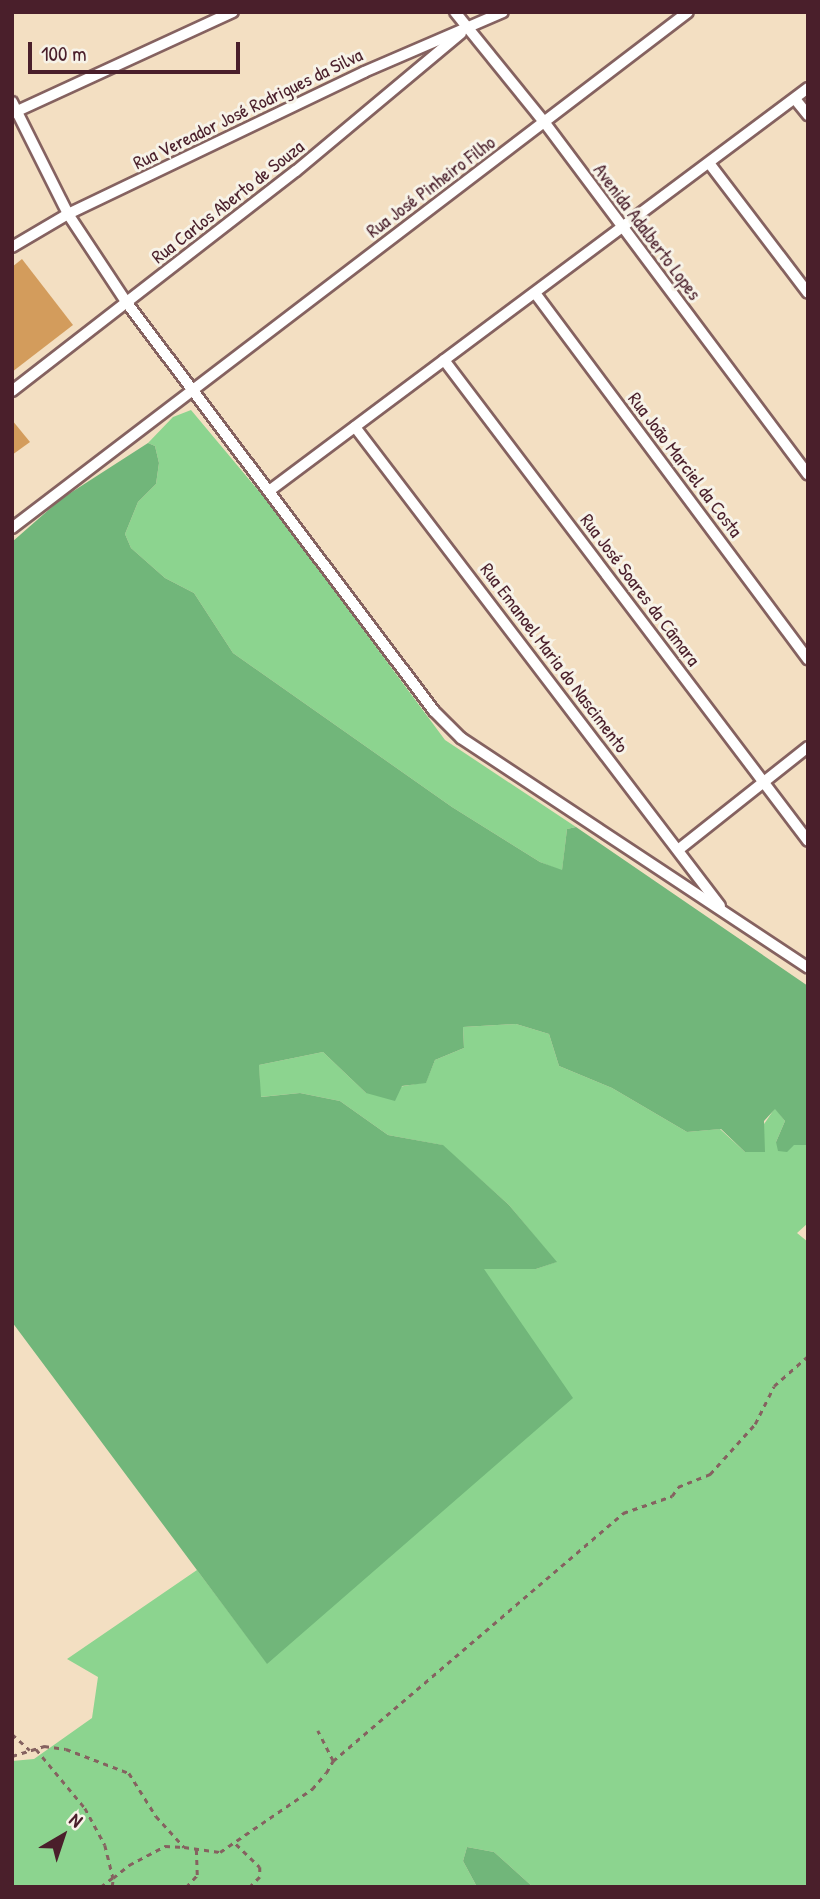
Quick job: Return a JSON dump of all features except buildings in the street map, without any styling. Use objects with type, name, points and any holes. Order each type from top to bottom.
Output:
[{"type":"street","points":[[233,12],[14,109],[68,214],[127,303],[434,712],[461,738],[808,968]]},
{"type":"street","name":"Avenida Adalberto Lopes","points":[[455,12],[465,31],[545,123],[808,475]]},
{"type":"street","name":"Rua Vereador José Rodrigues da Silva","points":[[12,247],[68,214],[364,72],[465,31],[503,12]]},
{"type":"street","name":"Rua José Pinheiro Filho","points":[[12,528],[688,12]]},
{"type":"street","name":"Rua Carlos Aberto de Souza","points":[[12,391],[384,100],[465,31]]},
{"type":"street","points":[[269,491],[808,88]]},
{"type":"street","points":[[795,99],[808,116]]},
{"type":"street","points":[[709,163],[808,293]]},
{"type":"street","name":"Rua João Marciel da Costa","points":[[535,293],[808,659]]},
{"type":"street","name":"Rua José Soares da Câmara","points":[[444,360],[808,841]]},
{"type":"street","name":"Rua Emanoel Maria do Nascimento","points":[[355,427],[724,911]]},
{"type":"street","points":[[678,850],[808,747]]},
{"type":"path","points":[[101,1887],[165,1846],[220,1852],[312,1788],[333,1761],[623,1513],[672,1496],[678,1487],[710,1474],[755,1424],[774,1386],[808,1356]]},
{"type":"path","points":[[318,1731],[333,1761]]},
{"type":"path","points":[[12,1734],[30,1751]]},
{"type":"path","points":[[36,1749],[85,1808],[104,1846],[113,1878],[112,1887]]},
{"type":"path","points":[[12,1756],[36,1749],[66,1749],[129,1773],[156,1816],[184,1847]]},
{"type":"path","points":[[235,1844],[260,1867],[260,1877],[250,1887]]},
{"type":"path","points":[[186,1887],[197,1875],[196,1849]]},
{"type":"green space","points":[[191,410],[273,508],[445,740],[576,827],[567,829],[562,871],[540,862],[452,807],[233,653],[194,593],[165,578],[131,548],[125,534],[138,502],[156,484],[159,463],[155,446],[148,443],[173,417]]},
{"type":"green space","points":[[148,443],[155,446],[159,463],[156,484],[138,502],[125,534],[131,548],[165,578],[194,593],[233,653],[452,807],[540,862],[562,870],[567,829],[576,827],[808,986],[808,1145],[794,1145],[787,1152],[778,1151],[776,1142],[785,1121],[775,1109],[764,1121],[765,1152],[745,1152],[721,1129],[687,1132],[612,1088],[559,1066],[549,1034],[516,1024],[463,1027],[464,1048],[435,1060],[426,1083],[402,1086],[395,1101],[366,1093],[323,1052],[259,1065],[261,1097],[300,1093],[340,1101],[388,1135],[443,1145],[509,1205],[557,1262],[536,1269],[484,1269],[573,1398],[267,1664],[12,1322],[12,542],[61,499]]},
{"type":"green space","points":[[516,1024],[549,1034],[559,1066],[612,1088],[687,1132],[720,1129],[745,1152],[775,1108],[785,1121],[776,1142],[808,1145],[808,1223],[797,1233],[808,1242],[808,1887],[533,1887],[494,1852],[467,1847],[463,1861],[477,1887],[12,1887],[12,1761],[34,1759],[92,1718],[98,1677],[67,1659],[197,1570],[267,1663],[484,1268],[536,1269],[556,1262],[509,1205],[442,1145],[388,1135],[340,1101],[300,1093],[260,1097],[259,1065],[323,1052],[366,1093],[426,1082],[435,1060],[464,1048],[463,1027]]},
{"type":"green space","points":[[467,1847],[494,1852],[533,1887],[477,1887],[463,1861]]}]
